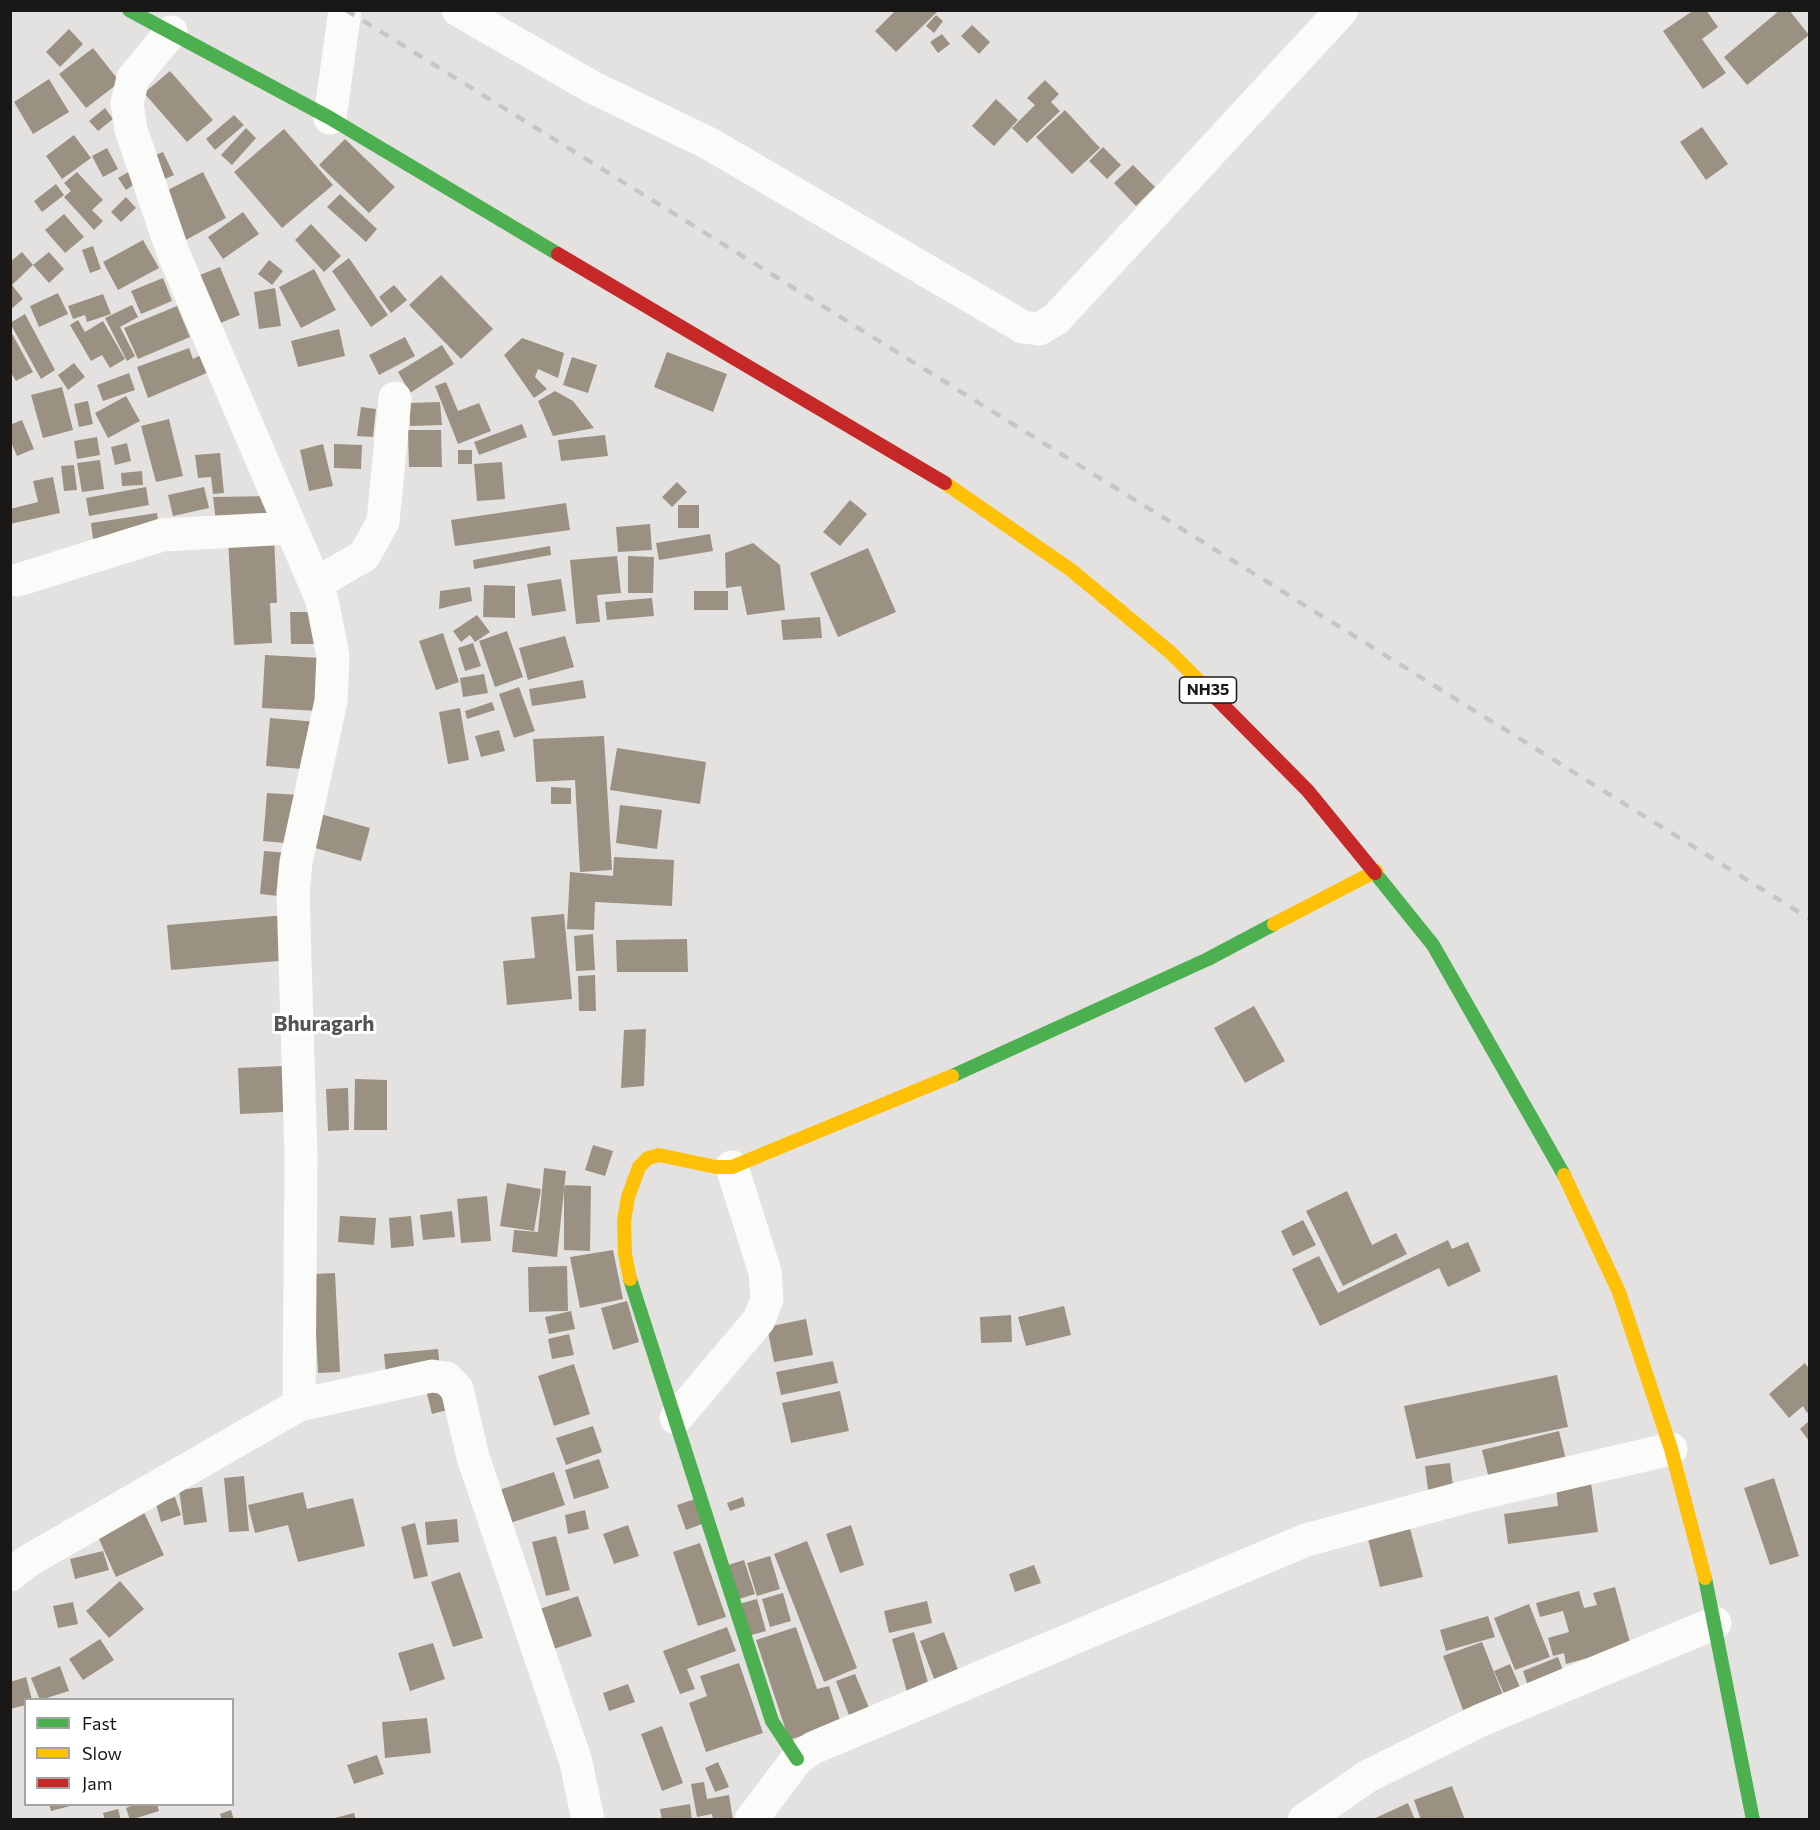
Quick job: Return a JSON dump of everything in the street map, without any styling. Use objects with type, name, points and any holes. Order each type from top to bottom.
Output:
[{"type":"main road","name":"NH35","points":[[129,10],[330,118],[964,495],[1071,570],[1171,653],[1308,791],[1376,871],[1433,945],[1573,1190],[1619,1292],[1671,1449],[1715,1623],[1753,1820]]},
{"type":"main road","points":[[797,1759],[772,1721],[720,1566],[676,1418],[629,1276],[625,1254],[624,1221],[628,1197],[639,1167],[648,1158],[659,1155],[716,1167],[732,1167],[920,1090],[1208,959],[1376,871]]},
{"type":"street","points":[[330,118],[345,10]]},
{"type":"street","points":[[458,10],[592,87],[710,144],[1023,327],[1040,329],[1056,319],[1342,10]]},
{"type":"street","points":[[171,32],[133,78],[127,103],[131,130],[174,255],[315,584],[329,627],[333,656],[332,701],[296,862],[293,893],[301,1158],[299,1405]]},
{"type":"street","points":[[315,584],[364,556],[383,522],[395,398]]},
{"type":"street","points":[[18,580],[162,535],[291,528]]},
{"type":"street","points":[[676,1418],[759,1320],[766,1299],[765,1272],[732,1167]]},
{"type":"street","points":[[10,1575],[28,1561],[299,1405],[432,1376],[446,1378],[457,1389],[473,1456],[576,1762],[588,1820]]},
{"type":"street","points":[[751,1820],[797,1759],[813,1748],[1306,1540],[1469,1496],[1671,1449]]},
{"type":"street","points":[[1304,1820],[1368,1776],[1479,1721],[1715,1623]]},
{"type":"building","points":[[896,10],[939,10],[896,52],[875,31]]},
{"type":"building","points":[[1694,10],[1706,10],[1718,27],[1702,39],[1726,73],[1703,89],[1663,31]]},
{"type":"building","points":[[1780,10],[1789,10],[1809,35],[1747,85],[1724,57]]},
{"type":"building","points":[[936,15],[943,21],[934,33],[926,26]]},
{"type":"building","points":[[972,25],[990,42],[979,54],[961,36]]},
{"type":"building","points":[[69,29],[83,44],[60,67],[46,52]]},
{"type":"building","points":[[942,34],[950,44],[938,53],[930,42]]},
{"type":"building","points":[[93,48],[120,82],[86,108],[59,74]]},
{"type":"building","points":[[170,71],[213,120],[187,142],[144,93]]},
{"type":"building","points":[[49,79],[69,112],[33,134],[14,102]]},
{"type":"building","points":[[1045,80],[1059,94],[1051,102],[1060,111],[1027,143],[1012,128],[1035,105],[1027,98]]},
{"type":"building","points":[[996,99],[1018,120],[994,146],[972,126]]},
{"type":"building","points":[[105,108],[113,119],[98,131],[89,121]]},
{"type":"building","points":[[1065,110],[1100,148],[1072,174],[1036,137]]},
{"type":"building","points":[[234,115],[244,125],[215,150],[206,139]]},
{"type":"building","points":[[1702,127],[1728,164],[1706,180],[1680,142]]},
{"type":"building","points":[[246,128],[256,138],[232,165],[221,155]]},
{"type":"building","points":[[284,129],[333,185],[282,228],[234,172]]},
{"type":"building","points":[[74,135],[91,158],[62,179],[46,156]]},
{"type":"building","points":[[345,139],[395,187],[369,213],[319,165]]},
{"type":"building","points":[[1103,147],[1121,165],[1107,179],[1089,161]]},
{"type":"building","points":[[107,148],[118,169],[103,177],[92,156]]},
{"type":"building","points":[[163,152],[174,175],[158,182],[148,158]]},
{"type":"building","points":[[1133,165],[1155,187],[1136,206],[1114,183]]},
{"type":"building","points":[[132,170],[139,181],[126,190],[118,178]]},
{"type":"building","points":[[77,172],[103,200],[92,210],[103,221],[94,230],[64,197],[71,191],[64,183]]},
{"type":"building","points":[[203,172],[226,218],[184,241],[160,194]]},
{"type":"building","points":[[56,184],[64,195],[42,212],[34,201]]},
{"type":"building","points":[[340,194],[377,229],[366,242],[327,207]]},
{"type":"building","points":[[126,197],[136,208],[121,222],[111,212]]},
{"type":"building","points":[[243,212],[259,234],[223,259],[208,237]]},
{"type":"building","points":[[64,214],[84,237],[65,253],[45,230]]},
{"type":"building","points":[[311,224],[341,256],[324,272],[295,240]]},
{"type":"building","points":[[143,240],[159,268],[118,290],[103,262]]},
{"type":"building","points":[[93,246],[101,269],[90,273],[82,250]]},
{"type":"building","points":[[22,252],[33,265],[12,285],[23,299],[10,310],[10,262]]},
{"type":"building","points":[[49,252],[64,269],[49,283],[33,265]]},
{"type":"building","points":[[349,258],[388,315],[371,327],[332,271]]},
{"type":"building","points":[[269,260],[283,271],[272,285],[258,274]]},
{"type":"building","points":[[220,267],[240,315],[213,326],[192,278]]},
{"type":"building","points":[[314,269],[336,310],[301,328],[279,287]]},
{"type":"building","points":[[441,275],[493,329],[461,359],[409,305]]},
{"type":"building","points":[[163,278],[172,301],[141,314],[131,291]]},
{"type":"building","points":[[394,285],[407,300],[391,313],[379,297]]},
{"type":"building","points":[[275,288],[281,326],[259,329],[254,292]]},
{"type":"building","points":[[58,293],[68,314],[39,327],[30,306]]},
{"type":"building","points":[[103,294],[111,314],[87,322],[85,315],[73,319],[68,306]]},
{"type":"building","points":[[132,305],[138,317],[120,327],[135,356],[127,361],[105,318]]},
{"type":"building","points":[[177,306],[190,337],[138,359],[124,328]]},
{"type":"building","points":[[25,314],[55,370],[41,379],[10,323]]},
{"type":"building","points":[[78,320],[85,332],[103,321],[125,359],[110,368],[102,355],[91,361],[70,325]]},
{"type":"building","points":[[339,329],[345,356],[298,367],[291,341]]},
{"type":"building","points":[[10,330],[33,372],[16,381],[10,371]]},
{"type":"building","points":[[405,337],[415,356],[379,375],[369,355]]},
{"type":"building","points":[[522,338],[564,353],[558,378],[538,369],[535,377],[547,389],[534,398],[504,355]]},
{"type":"building","points":[[442,345],[454,364],[410,393],[398,372]]},
{"type":"building","points":[[189,348],[193,359],[207,352],[209,372],[148,398],[137,367]]},
{"type":"building","points":[[667,352],[727,374],[713,412],[654,387]]},
{"type":"building","points":[[572,357],[597,365],[588,393],[563,385]]},
{"type":"building","points":[[74,363],[85,377],[68,390],[58,375]]},
{"type":"building","points":[[129,373],[135,390],[103,401],[97,385]]},
{"type":"building","points":[[446,382],[458,411],[479,403],[491,431],[458,444],[435,386]]},
{"type":"building","points":[[62,387],[73,430],[43,438],[31,395]]},
{"type":"building","points":[[555,391],[573,401],[594,428],[553,436],[538,401]]},
{"type":"building","points":[[126,396],[140,421],[108,438],[95,413]]},
{"type":"building","points":[[88,401],[93,424],[79,427],[74,404]]},
{"type":"building","points":[[440,402],[442,425],[410,426],[409,403]]},
{"type":"building","points":[[361,407],[376,409],[373,437],[357,436]]},
{"type":"building","points":[[169,419],[183,476],[156,482],[141,426]]},
{"type":"building","points":[[22,420],[34,449],[17,456],[10,440],[10,425]]},
{"type":"building","points":[[522,424],[527,437],[479,455],[474,442]]},
{"type":"building","points":[[408,430],[441,430],[442,467],[409,467]]},
{"type":"building","points":[[605,435],[608,456],[561,461],[558,440]]},
{"type":"building","points":[[97,437],[100,455],[77,459],[74,441]]},
{"type":"building","points":[[127,443],[131,461],[115,465],[111,447]]},
{"type":"building","points":[[323,444],[333,486],[309,491],[300,450]]},
{"type":"building","points":[[334,444],[362,445],[361,469],[334,468]]},
{"type":"building","points":[[458,450],[472,450],[472,464],[458,464]]},
{"type":"building","points":[[220,453],[224,493],[213,494],[211,477],[198,478],[195,455]]},
{"type":"building","points":[[100,460],[104,489],[82,492],[77,463]]},
{"type":"building","points":[[502,462],[505,499],[477,501],[474,464]]},
{"type":"building","points":[[74,465],[77,490],[64,491],[61,466]]},
{"type":"building","points":[[142,471],[143,485],[122,486],[121,473]]},
{"type":"building","points":[[53,477],[60,513],[10,524],[10,509],[38,502],[33,481]]},
{"type":"building","points":[[677,482],[687,492],[672,507],[662,497]]},
{"type":"building","points":[[146,487],[149,505],[89,516],[86,498]]},
{"type":"building","points":[[204,487],[209,508],[173,516],[168,495]]},
{"type":"building","points":[[273,496],[271,520],[216,522],[213,497]]},
{"type":"building","points":[[850,500],[867,514],[840,546],[823,532]]},
{"type":"building","points":[[566,503],[570,530],[455,546],[451,520]]},
{"type":"building","points":[[678,505],[699,505],[699,528],[678,528]]},
{"type":"building","points":[[157,513],[159,529],[93,539],[91,523]]},
{"type":"building","points":[[650,524],[652,550],[618,552],[616,527]]},
{"type":"building","points":[[710,534],[713,551],[659,560],[656,543]]},
{"type":"building","points":[[274,537],[277,603],[270,603],[272,643],[234,645],[228,539]]},
{"type":"building","points":[[753,543],[780,565],[785,610],[747,615],[741,586],[726,588],[725,553]]},
{"type":"building","points":[[550,546],[551,555],[474,569],[473,560]]},
{"type":"building","points":[[868,548],[896,612],[838,637],[810,573]]},
{"type":"building","points":[[617,556],[621,593],[597,595],[600,622],[576,624],[570,560]]},
{"type":"building","points":[[628,556],[654,557],[653,593],[628,593]]},
{"type":"building","points":[[561,579],[566,611],[532,616],[527,584]]},
{"type":"building","points":[[484,585],[515,586],[515,618],[483,617]]},
{"type":"building","points":[[470,587],[472,601],[439,609],[440,591]]},
{"type":"building","points":[[694,591],[728,591],[728,610],[694,610]]},
{"type":"building","points":[[652,598],[654,616],[607,620],[605,602]]},
{"type":"building","points":[[290,612],[316,612],[317,644],[291,644]]},
{"type":"building","points":[[477,615],[490,632],[475,642],[470,635],[461,642],[453,631]]},
{"type":"building","points":[[820,617],[822,638],[783,640],[781,620]]},
{"type":"building","points":[[507,631],[523,677],[495,687],[479,641]]},
{"type":"building","points":[[443,633],[459,682],[436,690],[419,641]]},
{"type":"building","points":[[565,636],[574,667],[528,680],[519,648]]},
{"type":"building","points":[[473,643],[481,666],[465,671],[458,648]]},
{"type":"building","points":[[265,655],[322,658],[320,711],[262,708]]},
{"type":"building","points":[[484,674],[488,693],[463,697],[460,678]]},
{"type":"building","points":[[583,680],[586,698],[532,706],[529,689]]},
{"type":"building","points":[[519,687],[535,731],[514,738],[499,694]]},
{"type":"building","points":[[492,702],[495,710],[467,719],[465,711]]},
{"type":"building","points":[[460,708],[469,760],[448,764],[439,712]]},
{"type":"building","points":[[270,718],[318,722],[315,770],[266,766]]},
{"type":"building","points":[[499,730],[505,751],[481,757],[475,736]]},
{"type":"building","points":[[604,736],[612,870],[580,872],[575,780],[536,782],[533,739]]},
{"type":"building","points":[[617,748],[706,762],[700,804],[610,790]]},
{"type":"building","points":[[551,787],[571,788],[571,804],[551,804]]},
{"type":"building","points":[[267,793],[300,795],[297,844],[263,841]]},
{"type":"building","points":[[620,805],[662,810],[657,849],[616,843]]},
{"type":"building","points":[[317,813],[370,828],[361,861],[308,846]]},
{"type":"building","points":[[264,851],[290,853],[287,897],[260,894]]},
{"type":"building","points":[[614,857],[674,860],[672,906],[595,902],[594,930],[567,929],[570,872],[613,876]]},
{"type":"building","points":[[564,914],[572,999],[507,1005],[503,961],[535,958],[531,917]]},
{"type":"building","points":[[286,915],[290,960],[171,970],[167,925]]},
{"type":"building","points":[[593,934],[595,970],[576,971],[574,936]]},
{"type":"building","points":[[687,939],[688,972],[617,972],[616,940]]},
{"type":"building","points":[[595,975],[596,1011],[579,1011],[578,976]]},
{"type":"building","points":[[1254,1006],[1285,1061],[1245,1083],[1214,1028]]},
{"type":"building","points":[[646,1029],[644,1086],[621,1088],[624,1030]]},
{"type":"building","points":[[283,1066],[284,1112],[240,1114],[238,1068]]},
{"type":"building","points":[[355,1079],[387,1080],[387,1130],[354,1130]]},
{"type":"building","points":[[348,1088],[349,1130],[328,1131],[326,1089]]},
{"type":"building","points":[[593,1145],[613,1151],[605,1176],[585,1170]]},
{"type":"building","points":[[544,1168],[566,1171],[557,1257],[512,1252],[514,1230],[538,1232]]},
{"type":"building","points":[[507,1183],[541,1189],[534,1231],[500,1226]]},
{"type":"building","points":[[564,1185],[591,1186],[590,1251],[564,1250]]},
{"type":"building","points":[[1347,1191],[1372,1245],[1396,1233],[1407,1254],[1343,1286],[1306,1211]]},
{"type":"building","points":[[487,1196],[491,1241],[461,1243],[457,1199]]},
{"type":"building","points":[[452,1211],[455,1237],[423,1240],[420,1215]]},
{"type":"building","points":[[340,1216],[376,1218],[374,1245],[338,1242]]},
{"type":"building","points":[[411,1216],[414,1246],[391,1248],[389,1218]]},
{"type":"building","points":[[1303,1220],[1316,1245],[1293,1256],[1281,1231]]},
{"type":"building","points":[[1448,1240],[1452,1249],[1468,1242],[1481,1271],[1448,1287],[1439,1268],[1320,1326],[1292,1269],[1319,1256],[1338,1293]]},
{"type":"building","points":[[613,1250],[623,1299],[580,1308],[570,1257]]},
{"type":"building","points":[[567,1266],[568,1311],[529,1312],[528,1267]]},
{"type":"building","points":[[335,1273],[340,1372],[318,1373],[313,1274]]},
{"type":"building","points":[[627,1301],[639,1342],[613,1350],[601,1308]]},
{"type":"building","points":[[1064,1306],[1071,1335],[1026,1346],[1018,1317]]},
{"type":"building","points":[[571,1311],[575,1329],[549,1334],[545,1317]]},
{"type":"building","points":[[1011,1315],[1012,1342],[981,1343],[980,1317]]},
{"type":"building","points":[[806,1319],[813,1355],[774,1362],[767,1327]]},
{"type":"building","points":[[569,1334],[574,1355],[552,1359],[548,1339]]},
{"type":"building","points":[[438,1349],[440,1369],[386,1374],[384,1354]]},
{"type":"building","points":[[833,1361],[838,1383],[781,1395],[776,1372]]},
{"type":"building","points":[[1805,1363],[1809,1369],[1809,1411],[1807,1413],[1803,1406],[1789,1418],[1769,1394]]},
{"type":"building","points":[[574,1364],[590,1414],[554,1426],[538,1376]]},
{"type":"building","points":[[1557,1375],[1568,1427],[1416,1459],[1404,1406]]},
{"type":"building","points":[[444,1382],[451,1409],[432,1414],[425,1386]]},
{"type":"building","points":[[840,1391],[849,1431],[791,1443],[782,1403]]},
{"type":"building","points":[[1809,1421],[1809,1441],[1800,1429]]},
{"type":"building","points":[[593,1426],[602,1452],[566,1465],[556,1438]]},
{"type":"building","points":[[1559,1431],[1567,1464],[1490,1483],[1482,1450]]},
{"type":"building","points":[[599,1459],[609,1488],[574,1499],[565,1470]]},
{"type":"building","points":[[1450,1463],[1453,1486],[1428,1490],[1425,1466]]},
{"type":"building","points":[[554,1472],[565,1505],[507,1524],[496,1491]]},
{"type":"building","points":[[244,1476],[249,1531],[229,1532],[224,1478]]},
{"type":"building","points":[[1774,1478],[1799,1556],[1770,1565],[1744,1488]]},
{"type":"building","points":[[1591,1483],[1598,1532],[1508,1544],[1504,1514],[1558,1506],[1556,1488]]},
{"type":"building","points":[[202,1487],[207,1522],[184,1525],[179,1490]]},
{"type":"building","points":[[303,1492],[307,1509],[353,1498],[365,1546],[298,1562],[288,1525],[255,1533],[248,1505]]},
{"type":"building","points":[[175,1497],[181,1515],[161,1522],[156,1504]]},
{"type":"building","points":[[743,1497],[745,1506],[730,1511],[727,1503]]},
{"type":"building","points":[[698,1498],[707,1522],[686,1530],[677,1505]]},
{"type":"building","points":[[142,1508],[164,1555],[116,1577],[95,1530]]},
{"type":"building","points":[[585,1510],[589,1529],[568,1534],[565,1515]]},
{"type":"building","points":[[457,1519],[459,1542],[427,1545],[425,1522]]},
{"type":"building","points":[[1408,1521],[1423,1577],[1380,1587],[1366,1531]]},
{"type":"building","points":[[415,1523],[428,1576],[414,1579],[401,1527]]},
{"type":"building","points":[[628,1525],[639,1556],[614,1564],[603,1534]]},
{"type":"building","points":[[851,1525],[864,1565],[840,1573],[826,1534]]},
{"type":"building","points":[[556,1536],[570,1590],[546,1596],[532,1542]]},
{"type":"building","points":[[807,1541],[857,1668],[824,1682],[774,1554]]},
{"type":"building","points":[[700,1543],[726,1617],[698,1626],[673,1552]]},
{"type":"building","points":[[103,1551],[109,1570],[75,1579],[70,1559]]},
{"type":"building","points":[[770,1556],[780,1589],[757,1596],[747,1563]]},
{"type":"building","points":[[744,1560],[755,1594],[736,1600],[725,1566]]},
{"type":"building","points":[[1034,1565],[1041,1583],[1015,1592],[1009,1574]]},
{"type":"building","points":[[460,1572],[483,1638],[453,1647],[431,1582]]},
{"type":"building","points":[[120,1581],[144,1609],[109,1638],[86,1611]]},
{"type":"building","points":[[1615,1587],[1631,1646],[1566,1664],[1564,1653],[1553,1656],[1548,1638],[1569,1632],[1563,1611],[1540,1617],[1536,1603],[1579,1591],[1584,1608],[1597,1605],[1593,1593]]},
{"type":"building","points":[[783,1593],[791,1621],[770,1627],[762,1599]]},
{"type":"building","points":[[578,1596],[592,1636],[545,1652],[531,1612]]},
{"type":"building","points":[[757,1599],[766,1631],[748,1636],[739,1604]]},
{"type":"building","points":[[927,1601],[932,1623],[889,1633],[884,1611]]},
{"type":"building","points":[[73,1602],[78,1624],[58,1628],[53,1606]]},
{"type":"building","points":[[1529,1604],[1550,1657],[1515,1670],[1494,1618]]},
{"type":"building","points":[[1488,1616],[1495,1637],[1446,1651],[1440,1630]]},
{"type":"building","points":[[727,1627],[736,1651],[687,1669],[695,1689],[680,1694],[663,1651]]},
{"type":"building","points":[[796,1627],[817,1689],[829,1686],[841,1723],[789,1740],[756,1640]]},
{"type":"building","points":[[914,1632],[929,1686],[907,1692],[892,1639]]},
{"type":"building","points":[[944,1632],[961,1678],[937,1687],[920,1641]]},
{"type":"building","points":[[100,1639],[114,1660],[83,1680],[69,1659]]},
{"type":"building","points":[[1482,1642],[1503,1695],[1463,1710],[1443,1656]]},
{"type":"building","points":[[433,1643],[445,1679],[410,1691],[398,1653]]},
{"type":"building","points":[[1558,1657],[1564,1673],[1528,1686],[1523,1671]]},
{"type":"building","points":[[739,1663],[763,1733],[706,1752],[689,1703],[707,1696],[700,1676]]},
{"type":"building","points":[[1510,1664],[1522,1692],[1506,1698],[1494,1671]]},
{"type":"building","points":[[60,1666],[69,1691],[39,1698],[31,1678]]},
{"type":"building","points":[[855,1674],[872,1715],[852,1723],[836,1681]]},
{"type":"building","points":[[26,1677],[31,1698],[24,1698],[24,1706],[10,1709],[10,1682]]},
{"type":"building","points":[[628,1684],[635,1702],[609,1711],[603,1693]]},
{"type":"building","points":[[427,1718],[431,1753],[385,1758],[382,1722]]},
{"type":"building","points":[[662,1726],[683,1783],[662,1791],[641,1734]]},
{"type":"building","points":[[377,1755],[384,1774],[354,1784],[347,1765]]},
{"type":"building","points":[[718,1762],[729,1787],[715,1792],[705,1768]]},
{"type":"building","points":[[704,1782],[707,1799],[729,1795],[733,1820],[713,1820],[712,1814],[697,1817],[691,1784]]},
{"type":"building","points":[[1452,1786],[1465,1820],[1421,1820],[1414,1800]]},
{"type":"building","points":[[1408,1803],[1415,1820],[1371,1820]]},
{"type":"building","points":[[690,1804],[692,1820],[662,1820],[660,1809]]},
{"type":"building","points":[[50,1806],[70,1806],[51,1811]]},
{"type":"building","points":[[158,1806],[159,1811],[130,1820],[126,1808]]},
{"type":"building","points":[[118,1809],[121,1820],[105,1820],[103,1813]]},
{"type":"building","points":[[231,1810],[234,1820],[222,1820],[220,1814]]},
{"type":"building","points":[[354,1813],[356,1820],[331,1820],[331,1819]]},
{"type":"railway","points":[[346,10],[1810,919]]},
{"type":"traffic: fast","points":[[129,10],[330,118],[558,254]]},
{"type":"traffic: fast","points":[[1375,873],[1433,945],[1564,1175]]},
{"type":"traffic: fast","points":[[952,1076],[1208,959],[1274,924]]},
{"type":"traffic: fast","points":[[630,1279],[772,1721],[797,1759]]},
{"type":"traffic: fast","points":[[1705,1578],[1753,1820]]},
{"type":"traffic: slow","points":[[945,483],[1071,570],[1171,653],[1209,691]]},
{"type":"traffic: slow","points":[[1274,924],[1376,871]]},
{"type":"traffic: slow","points":[[630,1279],[625,1254],[624,1221],[628,1197],[639,1167],[648,1158],[659,1155],[716,1167],[732,1167],[952,1076]]},
{"type":"traffic: slow","points":[[1564,1175],[1619,1292],[1671,1449],[1705,1578]]},
{"type":"traffic: jam","points":[[558,254],[945,483]]},
{"type":"traffic: jam","points":[[1209,691],[1308,791],[1375,873]]},
{"type":"district","name":"Bhuragarh","points":[[324,1024]]}]
